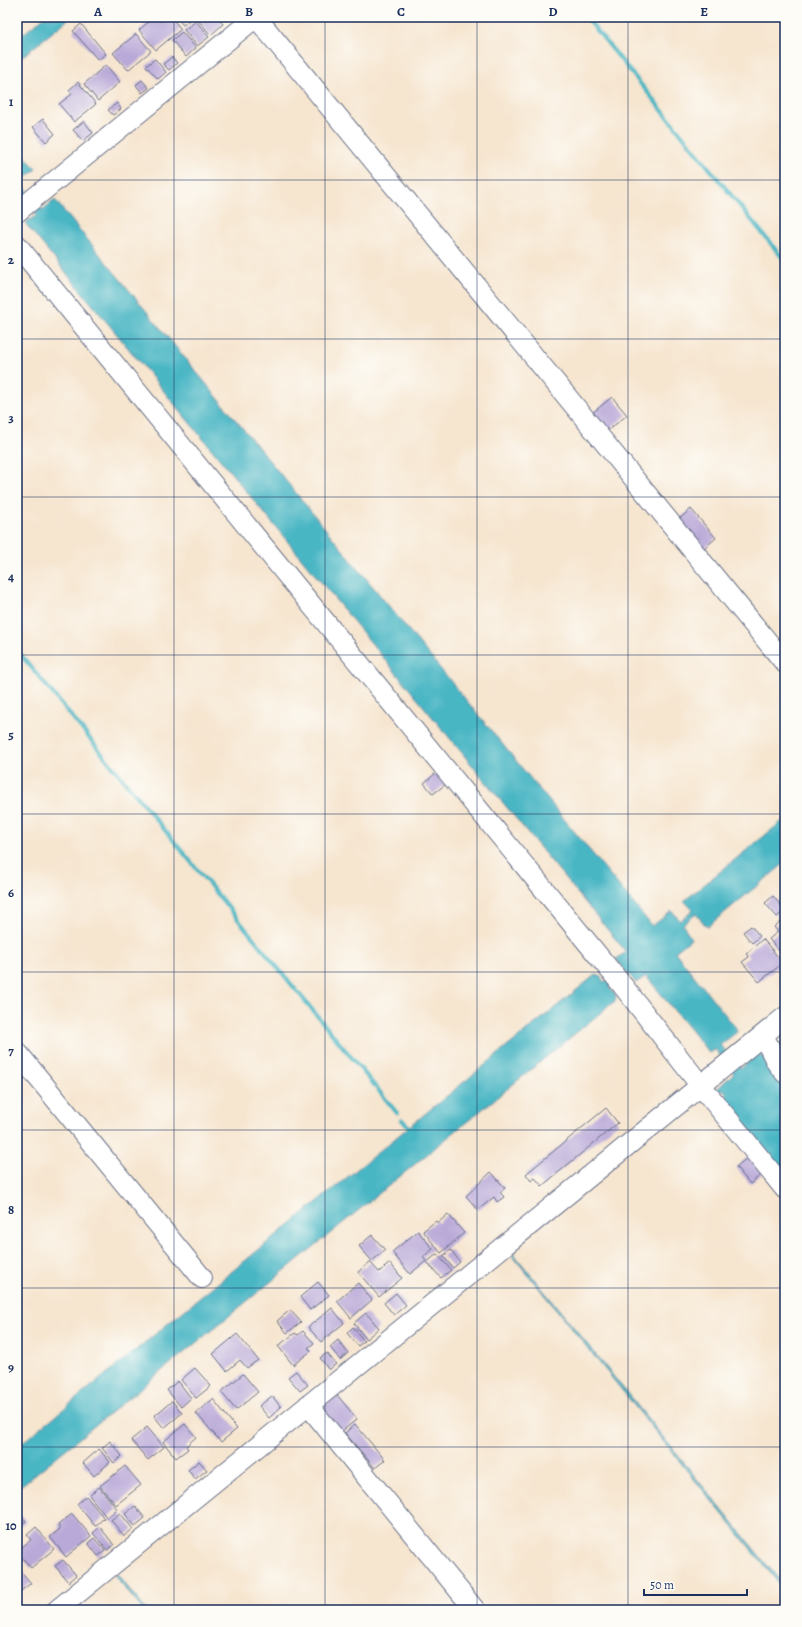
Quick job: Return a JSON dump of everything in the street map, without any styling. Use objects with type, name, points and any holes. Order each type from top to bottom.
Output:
[{"type":"street","points":[[19,210],[256,17],[785,663]]},
{"type":"street","points":[[17,245],[623,986],[701,1086],[785,1189]]},
{"type":"street","points":[[57,1610],[785,1017]]},
{"type":"street","points":[[763,1035],[777,1064],[785,1074]]},
{"type":"street","points":[[17,1052],[202,1278]]},
{"type":"street","points":[[308,1405],[475,1610]]},
{"type":"water","points":[[44,17],[71,17],[17,61],[17,39]]},
{"type":"water","points":[[17,147],[36,169],[21,182],[42,210],[55,200],[652,926],[672,911],[680,921],[693,910],[684,901],[785,819],[785,863],[707,927],[696,914],[683,924],[691,939],[675,952],[736,1028],[737,1032],[720,1045],[741,1068],[759,1053],[763,1058],[767,1057],[785,1083],[785,1174],[722,1099],[727,1094],[723,1089],[719,1092],[717,1089],[734,1073],[715,1049],[709,1053],[646,976],[636,983],[627,972],[609,987],[616,996],[615,1001],[17,1489],[17,1447],[595,975],[600,976],[604,982],[623,968],[616,959],[626,952],[25,223],[37,215],[17,188]]},
{"type":"water","points":[[513,1253],[785,1587],[785,1591],[512,1255]]},
{"type":"water","points":[[117,1574],[146,1610],[143,1610],[115,1576]]},
{"type":"building","points":[[151,17],[171,17],[181,29],[156,50],[139,30],[152,19]]},
{"type":"building","points":[[176,17],[193,17],[183,25]]},
{"type":"building","points":[[200,17],[217,17],[223,24],[211,35],[197,19]]},
{"type":"building","points":[[196,21],[209,37],[197,46],[184,30]]},
{"type":"building","points":[[81,24],[106,54],[98,60],[73,31]]},
{"type":"building","points":[[182,32],[196,48],[186,57],[172,40]]},
{"type":"building","points":[[136,34],[151,51],[128,70],[113,53]]},
{"type":"building","points":[[172,57],[177,63],[169,70],[163,64]]},
{"type":"building","points":[[155,59],[166,72],[158,79],[146,66]]},
{"type":"building","points":[[106,65],[120,82],[98,101],[84,84]]},
{"type":"building","points":[[142,80],[149,88],[142,93],[136,85]]},
{"type":"building","points":[[78,82],[96,104],[74,122],[59,104],[72,94],[69,90]]},
{"type":"building","points":[[117,103],[121,109],[113,115],[108,110]]},
{"type":"building","points":[[43,119],[55,134],[46,142],[33,127]]},
{"type":"building","points":[[84,121],[93,133],[83,141],[73,130]]},
{"type":"building","points":[[612,397],[627,415],[606,432],[591,414]]},
{"type":"building","points":[[691,509],[716,538],[703,549],[679,519]]},
{"type":"building","points":[[436,773],[446,784],[433,794],[424,783]]},
{"type":"building","points":[[773,896],[785,910],[777,917],[765,903]]},
{"type":"building","points":[[785,918],[785,958],[769,939],[778,932],[774,927]]},
{"type":"building","points":[[751,926],[760,936],[752,943],[743,932]]},
{"type":"building","points":[[763,939],[783,963],[759,982],[742,962],[749,957],[746,954]]},
{"type":"building","points":[[606,1108],[618,1123],[542,1186],[535,1178],[531,1181],[526,1174]]},
{"type":"building","points":[[749,1156],[763,1173],[750,1184],[736,1167]]},
{"type":"building","points":[[491,1172],[505,1188],[500,1192],[504,1197],[497,1202],[494,1197],[478,1210],[466,1196]]},
{"type":"building","points":[[448,1214],[464,1233],[441,1253],[423,1231],[436,1221],[438,1223]]},
{"type":"building","points":[[418,1231],[433,1249],[423,1257],[426,1261],[410,1274],[392,1252]]},
{"type":"building","points":[[372,1235],[385,1250],[372,1261],[359,1246]]},
{"type":"building","points":[[451,1250],[460,1262],[453,1268],[443,1256]]},
{"type":"building","points":[[437,1254],[451,1270],[441,1278],[427,1262]]},
{"type":"building","points":[[370,1262],[379,1272],[390,1263],[402,1278],[379,1297],[358,1272]]},
{"type":"building","points":[[318,1282],[329,1295],[310,1310],[300,1297]]},
{"type":"building","points":[[358,1283],[372,1300],[351,1318],[337,1301]]},
{"type":"building","points":[[396,1293],[406,1305],[394,1315],[384,1303]]},
{"type":"building","points":[[332,1308],[344,1323],[321,1342],[308,1327]]},
{"type":"building","points":[[290,1310],[301,1322],[287,1333],[277,1321]]},
{"type":"building","points":[[366,1313],[379,1328],[366,1339],[354,1323]]},
{"type":"building","points":[[353,1327],[364,1341],[358,1346],[347,1333]]},
{"type":"building","points":[[303,1331],[314,1343],[308,1348],[311,1351],[293,1365],[278,1346],[295,1333],[298,1335]]},
{"type":"building","points":[[237,1334],[258,1360],[247,1368],[240,1360],[227,1371],[213,1354]]},
{"type":"building","points":[[338,1340],[348,1353],[340,1360],[330,1347]]},
{"type":"building","points":[[327,1353],[336,1364],[329,1370],[320,1358]]},
{"type":"building","points":[[195,1368],[211,1386],[196,1398],[181,1380]]},
{"type":"building","points":[[296,1371],[308,1385],[300,1391],[288,1377]]},
{"type":"building","points":[[243,1374],[258,1392],[236,1410],[221,1392]]},
{"type":"building","points":[[178,1381],[191,1398],[181,1407],[167,1390]]},
{"type":"building","points":[[337,1395],[357,1419],[341,1432],[321,1408]]},
{"type":"building","points":[[272,1396],[281,1407],[269,1418],[259,1406]]},
{"type":"building","points":[[213,1399],[237,1429],[221,1442],[196,1413]]},
{"type":"building","points":[[172,1401],[182,1413],[164,1428],[154,1416]]},
{"type":"building","points":[[185,1424],[196,1437],[186,1446],[188,1449],[176,1458],[163,1442]]},
{"type":"building","points":[[355,1424],[385,1460],[375,1468],[345,1433]]},
{"type":"building","points":[[147,1427],[164,1447],[148,1460],[131,1440]]},
{"type":"building","points":[[110,1441],[122,1456],[114,1463],[102,1448]]},
{"type":"building","points":[[99,1449],[110,1462],[94,1476],[83,1463]]},
{"type":"building","points":[[199,1461],[207,1470],[195,1479],[188,1470]]},
{"type":"building","points":[[125,1466],[141,1485],[116,1505],[100,1486]]},
{"type":"building","points":[[99,1487],[117,1509],[107,1518],[89,1495]]},
{"type":"building","points":[[86,1496],[104,1518],[95,1526],[77,1504]]},
{"type":"building","points":[[135,1506],[145,1518],[135,1526],[125,1514]]},
{"type":"building","points":[[19,1513],[26,1521],[17,1529],[17,1515]]},
{"type":"building","points":[[120,1513],[133,1529],[124,1536],[111,1520]]},
{"type":"building","points":[[72,1514],[91,1536],[66,1557],[50,1537],[60,1529],[58,1525]]},
{"type":"building","points":[[36,1527],[54,1549],[31,1568],[17,1551],[31,1540],[27,1535]]},
{"type":"building","points":[[100,1527],[114,1545],[107,1550],[93,1533]]},
{"type":"building","points":[[94,1538],[105,1551],[98,1556],[88,1543]]},
{"type":"building","points":[[63,1560],[76,1575],[68,1582],[55,1566]]},
{"type":"building","points":[[18,1568],[31,1583],[17,1594],[17,1569]]},
{"type":"waterway","points":[[586,17],[785,261]]},
{"type":"waterway","points":[[17,650],[397,1113]]},
{"type":"waterway","points":[[402,1120],[409,1127]]}]
